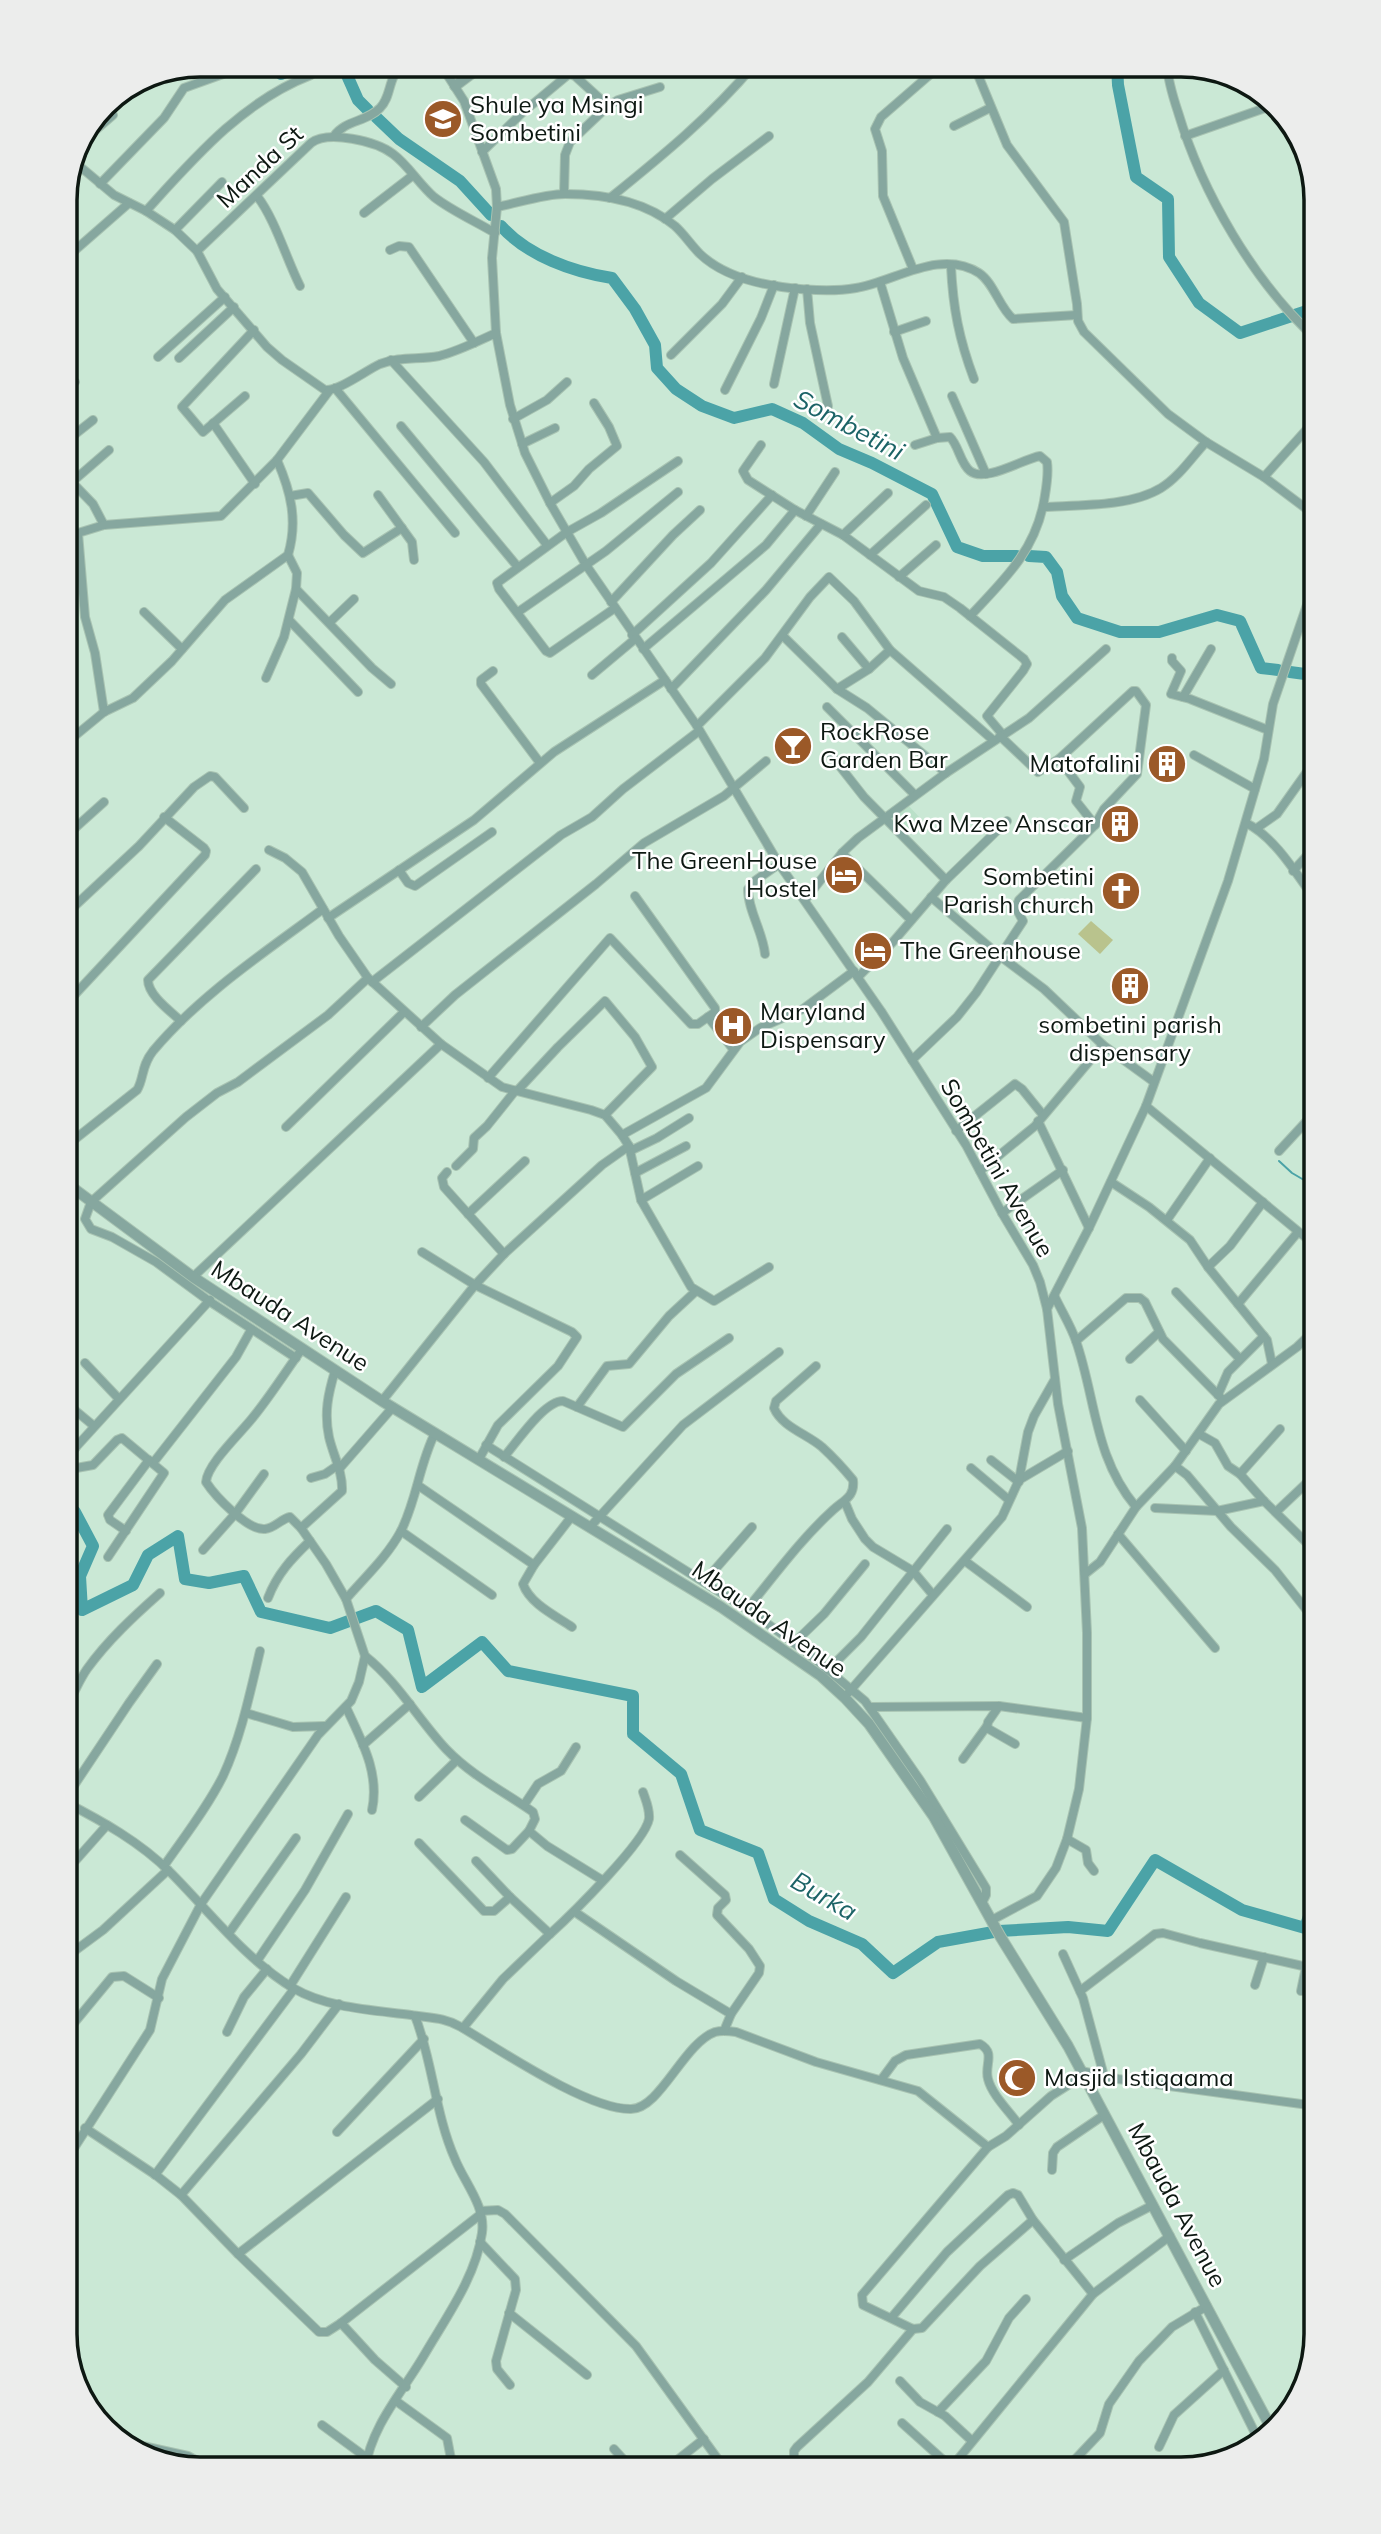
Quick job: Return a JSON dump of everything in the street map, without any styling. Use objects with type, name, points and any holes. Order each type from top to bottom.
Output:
[{"type":"street","points":[[100,184],[164,118],[184,88],[215,77]]},
{"type":"street","points":[[146,211],[231,123],[289,84],[306,77]]},
{"type":"street","points":[[334,136],[341,128],[375,113],[382,106],[391,77]]},
{"type":"street","points":[[449,77],[464,101],[493,177],[497,207],[492,275],[496,333],[513,419],[550,503],[586,565]]},
{"type":"street","points":[[455,86],[467,77]]},
{"type":"street","points":[[482,152],[522,113],[565,77]]},
{"type":"street","points":[[578,77],[608,106]]},
{"type":"street","points":[[610,198],[692,131],[744,77]]},
{"type":"street","points":[[914,269],[883,196],[882,151],[875,129],[881,117],[927,77]]},
{"type":"street","points":[[979,77],[1007,145],[1064,222],[1077,316],[1084,332],[1147,396],[1206,442],[1264,477],[1304,507]]},
{"type":"street","points":[[1168,77],[1191,154],[1220,213],[1287,310],[1304,328]]},
{"type":"street","points":[[564,194],[566,148],[608,106],[634,94],[660,87]]},
{"type":"street","points":[[954,126],[990,108]]},
{"type":"street","points":[[1185,136],[1263,109]]},
{"type":"street","points":[[104,123],[113,115]]},
{"type":"street","name":"Manda St","points":[[197,251],[311,143],[322,136],[334,136],[386,149],[444,204],[495,233]]},
{"type":"street","points":[[665,219],[769,136]]},
{"type":"street","points":[[81,168],[129,203],[175,229],[197,251],[213,283],[274,355],[332,390],[454,533]]},
{"type":"street","points":[[365,213],[412,176]]},
{"type":"street","points":[[175,229],[222,182]]},
{"type":"street","points":[[497,207],[564,194],[610,198],[647,209],[665,219],[677,227],[698,253],[713,266],[742,277],[796,288],[846,290],[880,282],[928,265],[951,266],[977,272],[985,278],[1013,319],[1077,316]]},
{"type":"street","points":[[257,196],[268,210],[300,286]]},
{"type":"street","points":[[77,248],[129,203]]},
{"type":"street","points":[[390,250],[399,246],[409,247],[474,342]]},
{"type":"street","points":[[951,266],[957,330],[974,379]]},
{"type":"street","points":[[671,355],[708,320],[742,277]]},
{"type":"street","points":[[880,282],[894,332],[937,438]]},
{"type":"street","points":[[724,390],[761,318],[774,285]]},
{"type":"street","points":[[774,384],[796,288]]},
{"type":"street","points":[[807,289],[810,323],[828,407]]},
{"type":"street","points":[[158,357],[225,297]]},
{"type":"street","points":[[179,358],[234,307]]},
{"type":"street","points":[[894,332],[926,321]]},
{"type":"street","points":[[245,396],[206,430],[201,431],[184,411],[183,405],[203,387],[254,330]]},
{"type":"street","points":[[104,712],[95,653],[85,617],[78,538],[80,531],[104,525],[217,518],[226,513],[276,460],[332,390],[391,359],[441,355],[496,333]]},
{"type":"street","points":[[391,359],[484,462],[547,545]]},
{"type":"street","points":[[513,419],[547,400],[568,382]]},
{"type":"street","points":[[952,396],[986,474]]},
{"type":"street","points":[[550,503],[574,486],[589,469],[617,446],[594,403]]},
{"type":"street","points":[[77,433],[93,420]]},
{"type":"street","points":[[213,423],[254,484]]},
{"type":"street","points":[[401,426],[517,566]]},
{"type":"street","points":[[522,444],[555,428]]},
{"type":"street","points":[[1264,477],[1304,432]]},
{"type":"street","points":[[915,445],[950,437],[969,470],[986,474],[1035,457],[1045,458],[1048,468],[1043,507],[1035,535],[1010,575],[971,616]]},
{"type":"street","points":[[1043,507],[1118,501],[1155,491],[1181,470],[1206,442]]},
{"type":"street","points":[[761,444],[746,466],[744,476],[795,510],[843,535],[923,593],[944,597],[971,616],[1027,664],[988,712],[988,718],[999,737]]},
{"type":"street","points":[[77,478],[109,450]]},
{"type":"street","points":[[266,678],[289,620],[297,573],[288,555],[294,515],[290,496],[276,460]]},
{"type":"street","points":[[678,461],[601,513],[547,545],[517,566],[497,583],[497,586],[546,652],[550,653],[613,605],[673,535],[701,510]]},
{"type":"street","points":[[806,516],[835,472]]},
{"type":"street","points":[[77,487],[93,505],[104,525]]},
{"type":"street","points":[[518,612],[620,540],[678,492]]},
{"type":"street","points":[[843,535],[888,492]]},
{"type":"street","points":[[290,496],[308,494],[363,553],[402,528]]},
{"type":"street","points":[[379,495],[413,544],[414,560]]},
{"type":"street","points":[[592,675],[711,563],[772,495]]},
{"type":"street","points":[[870,555],[926,505]]},
{"type":"street","points":[[643,649],[766,545],[795,510]]},
{"type":"street","points":[[671,689],[766,590],[821,524]]},
{"type":"street","points":[[899,577],[936,545]]},
{"type":"street","points":[[77,734],[104,712],[133,698],[182,649],[225,600],[288,555]]},
{"type":"street","name":"Sombetini Avenue","points":[[586,565],[698,729],[779,864],[856,974],[956,1131],[1033,1265],[1047,1309],[1055,1379],[1082,1528],[1087,1718],[1079,1789],[1067,1839],[1056,1868],[1037,1896],[992,1920]]},
{"type":"street","points":[[465,1821],[507,1850],[512,1849],[529,1831],[535,1816],[524,1805],[481,1780],[457,1760],[389,1679],[365,1656],[346,1599],[301,1528],[290,1517],[268,1529],[262,1529],[235,1514],[206,1482],[207,1476],[299,1354],[251,1330],[145,1256],[112,1237],[91,1229],[85,1219],[91,1202],[186,1117],[328,1016],[370,980],[561,835],[592,817],[698,729],[783,636],[810,597],[829,577],[854,601],[890,650],[999,737],[1037,771],[1046,769],[1133,691],[1136,691],[1146,705],[1137,774],[1104,809],[1095,825],[1019,900],[1016,908],[1023,921],[1000,956],[957,1017],[912,1060]]},
{"type":"street","points":[[296,589],[372,668],[391,684]]},
{"type":"street","points":[[330,622],[354,599]]},
{"type":"street","points":[[144,612],[182,649]]},
{"type":"street","points":[[1047,1309],[1089,1228],[1146,1106],[1198,966],[1246,822],[1264,759],[1278,691],[1304,618]]},
{"type":"street","points":[[289,620],[358,692]]},
{"type":"street","points":[[783,636],[838,689],[867,708],[946,773]]},
{"type":"street","points":[[842,637],[869,669]]},
{"type":"street","points":[[804,900],[842,853],[885,817],[1036,712],[1106,649]]},
{"type":"street","points":[[1183,697],[1211,649]]},
{"type":"street","points":[[838,689],[869,669],[890,650]]},
{"type":"street","points":[[1172,658],[1181,671],[1171,694],[1268,730]]},
{"type":"street","points":[[493,671],[481,680],[481,684],[540,763]]},
{"type":"street","points":[[328,918],[474,820],[540,763],[576,737],[665,680]]},
{"type":"street","points":[[827,707],[915,795]]},
{"type":"street","points":[[831,755],[864,797],[946,880]]},
{"type":"street","points":[[1194,755],[1255,789]]},
{"type":"street","points":[[1059,758],[1080,787],[1076,801],[1095,825]]},
{"type":"street","points":[[421,1027],[473,979],[596,884],[644,843],[734,789],[766,761]]},
{"type":"street","points":[[77,904],[139,846],[194,787],[210,776],[215,777],[244,808]]},
{"type":"street","points":[[1257,828],[1277,814],[1304,776]]},
{"type":"street","points":[[77,826],[104,802]]},
{"type":"street","points":[[77,992],[205,855],[204,848],[164,817]]},
{"type":"street","points":[[622,1135],[706,1088],[733,1049],[760,1028],[803,1009],[856,974],[892,943],[946,880],[1007,821]]},
{"type":"street","points":[[1246,822],[1271,840],[1304,885]]},
{"type":"street","points":[[399,870],[408,883],[415,886],[492,832]]},
{"type":"street","points":[[269,850],[285,858],[302,872],[349,953],[370,980],[441,1044],[488,1078],[516,1091],[605,1115],[630,1149],[641,1200],[686,1280],[696,1291],[715,1301],[769,1267]]},
{"type":"street","points":[[842,853],[911,920]]},
{"type":"street","points":[[1293,871],[1304,859]]},
{"type":"street","points":[[765,954],[764,939],[748,889],[755,880],[779,864]]},
{"type":"street","points":[[181,1021],[153,992],[148,980],[256,869]]},
{"type":"street","points":[[488,1078],[610,938],[691,1024],[695,1026],[716,1011],[635,896]]},
{"type":"street","points":[[931,897],[1000,956],[1044,989],[1103,1045],[1154,1082]]},
{"type":"street","points":[[77,1137],[136,1090],[140,1085],[143,1065],[181,1021],[253,961],[323,908]]},
{"type":"street","points":[[456,1166],[471,1153],[475,1146],[474,1138],[488,1126],[516,1091],[606,1002],[635,1037],[652,1067],[605,1115]]},
{"type":"street","points":[[286,1127],[404,1012]]},
{"type":"street","points":[[708,1017],[733,1049]]},
{"type":"street","points":[[193,1277],[298,1175],[441,1044]]},
{"type":"street","points":[[980,1171],[1041,1118],[1103,1045]]},
{"type":"street","points":[[956,1131],[1012,1085],[1018,1085],[1041,1118],[1089,1228]]},
{"type":"street","points":[[1146,1106],[1304,1237]]},
{"type":"street","points":[[382,1401],[475,1284],[504,1254],[602,1166],[689,1118]]},
{"type":"street","points":[[1279,1152],[1304,1124]]},
{"type":"street","points":[[635,1173],[687,1146]]},
{"type":"street","points":[[1167,1220],[1210,1158]]},
{"type":"street","points":[[468,1214],[525,1161]]},
{"type":"street","points":[[641,1200],[698,1166]]},
{"type":"street","points":[[1002,1213],[1063,1170]]},
{"type":"street","points":[[447,1172],[442,1178],[444,1187],[504,1254]]},
{"type":"street","points":[[1111,1182],[1167,1220],[1190,1240],[1208,1268],[1265,1336],[1272,1364]]},
{"type":"street","name":"Mbauda Avenue","points":[[77,1191],[299,1354],[335,1371],[663,1571],[848,1694],[934,1817],[1082,2073],[1268,2421]]},
{"type":"street","points":[[1208,1268],[1230,1246],[1263,1202]]},
{"type":"street","points":[[1238,1304],[1298,1232]]},
{"type":"street","points":[[422,1252],[475,1284],[572,1332],[577,1337],[558,1366],[506,1416],[479,1459]]},
{"type":"street","points":[[577,1407],[607,1366],[629,1364],[669,1316],[696,1291]]},
{"type":"street","points":[[1176,1292],[1240,1359]]},
{"type":"street","points":[[77,1446],[217,1293]]},
{"type":"street","points":[[1076,1341],[1130,1296],[1140,1298],[1145,1302],[1158,1332],[1221,1397]]},
{"type":"street","points":[[1055,1297],[1076,1341],[1099,1440],[1116,1478],[1136,1507]]},
{"type":"street","points":[[126,1531],[110,1520],[108,1514],[236,1357],[251,1330]]},
{"type":"street","points":[[1130,1359],[1158,1332]]},
{"type":"street","points":[[1085,1574],[1100,1562],[1136,1507],[1175,1466],[1199,1434],[1221,1397],[1224,1377],[1265,1336]]},
{"type":"street","points":[[505,1457],[552,1403],[563,1401],[623,1427],[676,1374],[729,1338]]},
{"type":"street","points":[[1221,1397],[1304,1340]]},
{"type":"street","points":[[590,1527],[683,1425],[779,1352]]},
{"type":"street","points":[[85,1363],[119,1399]]},
{"type":"street","points":[[747,1609],[803,1540],[850,1497],[853,1480],[820,1446],[780,1419],[774,1408],[776,1401],[816,1366]]},
{"type":"street","points":[[301,1528],[339,1496],[342,1486],[329,1437],[326,1407],[335,1371]]},
{"type":"street","points":[[848,1694],[996,1526],[1019,1481],[1031,1424],[1055,1379]]},
{"type":"street","points":[[1140,1400],[1186,1451]]},
{"type":"street","points":[[311,1478],[338,1467],[393,1407]]},
{"type":"street","points":[[77,1412],[94,1426]]},
{"type":"street","points":[[1240,1474],[1280,1429]]},
{"type":"street","points":[[346,1599],[388,1552],[401,1531],[419,1486],[421,1467],[436,1433]]},
{"type":"street","points":[[1199,1434],[1215,1443],[1228,1466],[1240,1474],[1264,1502],[1304,1539]]},
{"type":"street","points":[[77,1468],[93,1465],[122,1438],[162,1471],[163,1476],[108,1558]]},
{"type":"street","points":[[486,1445],[747,1609],[828,1670],[848,1694],[871,1707],[937,1805],[986,1888],[982,1903]]},
{"type":"street","points":[[1019,1481],[1068,1451]]},
{"type":"street","points":[[991,1460],[1019,1481]]},
{"type":"street","points":[[1175,1466],[1198,1486],[1217,1511],[1275,1570],[1304,1607]]},
{"type":"street","points":[[971,1468],[1009,1500]]},
{"type":"street","points":[[203,1550],[235,1514],[264,1474]]},
{"type":"street","points":[[419,1486],[534,1564]]},
{"type":"street","points":[[1276,1512],[1304,1486]]},
{"type":"street","points":[[845,1502],[865,1539],[873,1547],[912,1571],[933,1595]]},
{"type":"street","points":[[1155,1508],[1217,1511],[1264,1502]]},
{"type":"street","points":[[572,1516],[524,1580],[527,1593],[572,1627]]},
{"type":"street","points":[[704,1582],[752,1527]]},
{"type":"street","points":[[828,1670],[861,1637],[947,1529]]},
{"type":"street","points":[[401,1531],[492,1595]]},
{"type":"street","points":[[1118,1534],[1215,1648]]},
{"type":"street","points":[[268,1598],[275,1580],[310,1541]]},
{"type":"street","points":[[965,1562],[1027,1607]]},
{"type":"street","points":[[794,1643],[824,1614],[865,1564]]},
{"type":"street","points":[[77,1690],[84,1673],[103,1649],[124,1625],[160,1593]]},
{"type":"street","points":[[77,1949],[103,1930],[166,1868],[201,1813],[223,1775],[246,1713],[260,1651]]},
{"type":"street","points":[[77,2142],[145,2039],[153,2022],[162,1979],[201,1904],[325,1726],[346,1707],[359,1682],[365,1656]]},
{"type":"street","points":[[77,1782],[157,1664]]},
{"type":"street","points":[[363,1745],[410,1704]]},
{"type":"street","points":[[871,1707],[999,1706],[1087,1718]]},
{"type":"street","points":[[963,1759],[999,1706]]},
{"type":"street","points":[[346,1707],[363,1745],[374,1782],[372,1810]]},
{"type":"street","points":[[246,1713],[293,1727],[325,1726]]},
{"type":"street","points":[[987,1726],[1015,1744]]},
{"type":"street","points":[[524,1805],[538,1784],[561,1771],[576,1747]]},
{"type":"street","points":[[419,1797],[457,1760]]},
{"type":"street","points":[[463,2028],[503,1979],[575,1912],[646,1827],[649,1807],[643,1792]]},
{"type":"street","points":[[77,1807],[107,1825],[166,1868],[257,1961],[292,1988],[339,2004],[444,2019],[546,2078],[595,2101],[632,2109],[643,2107],[654,2098],[687,2055],[714,2032],[736,2032],[816,2062],[918,2091],[988,2147]]},
{"type":"street","points":[[257,1961],[300,1899],[348,1814]]},
{"type":"street","points":[[77,1859],[107,1825]]},
{"type":"street","points":[[529,1831],[547,1846],[602,1880]]},
{"type":"street","points":[[229,1933],[296,1838]]},
{"type":"street","points":[[1067,1839],[1086,1850],[1088,1863],[1094,1871]]},
{"type":"street","points":[[419,1843],[484,1910],[494,1911],[510,1897]]},
{"type":"street","points":[[680,1855],[726,1895],[726,1900],[717,1911],[718,1918],[750,1949],[760,1966],[759,1973],[731,2014],[724,2031]]},
{"type":"street","points":[[476,1861],[550,1934]]},
{"type":"street","points":[[155,2175],[292,1988],[346,1897]]},
{"type":"street","points":[[575,1912],[731,2014]]},
{"type":"street","points":[[1080,1991],[1159,1933],[1304,1967]]},
{"type":"street","points":[[1063,1954],[1080,1991],[1104,2077]]},
{"type":"street","points":[[1255,1985],[1264,1957]]},
{"type":"street","points":[[227,2032],[244,1997],[267,1969]]},
{"type":"street","points":[[77,2019],[108,1980],[116,1975],[124,1976],[159,1998]]},
{"type":"street","points":[[1301,1991],[1304,1977]]},
{"type":"street","points":[[181,2195],[301,2054],[339,2004]]},
{"type":"street","points":[[367,2457],[380,2421],[405,2386],[454,2304],[480,2242],[483,2226],[481,2213],[450,2148],[424,2039],[415,2016]]},
{"type":"street","points":[[337,2132],[424,2039]]},
{"type":"street","points":[[880,2080],[895,2061],[906,2055],[980,2044],[989,2053],[989,2082],[1019,2125]]},
{"type":"street","points":[[1033,2220],[981,2266],[919,2329],[913,2329],[863,2305],[862,2295],[988,2147],[997,2143],[1082,2073],[1304,2102]]},
{"type":"street","points":[[238,2254],[438,2099]]},
{"type":"street","points":[[1052,2170],[1053,2152],[1057,2147],[1104,2115]]},
{"type":"street","points":[[85,2128],[181,2195],[316,2331],[327,2332],[341,2323],[481,2213],[498,2210],[617,2326],[653,2367],[717,2457]]},
{"type":"street","points":[[892,2317],[947,2252],[1013,2193],[1018,2195],[1033,2220],[1093,2294]]},
{"type":"street","points":[[1064,2260],[1118,2223],[1153,2205]]},
{"type":"street","points":[[959,2457],[1093,2294],[1170,2236]]},
{"type":"street","points":[[480,2242],[515,2279],[516,2290],[496,2365],[510,2385]]},
{"type":"street","points":[[937,2412],[986,2361],[1009,2318],[1026,2299]]},
{"type":"street","points":[[1077,2457],[1100,2433],[1110,2404],[1139,2361],[1172,2327],[1207,2306]]},
{"type":"street","points":[[1195,2312],[1255,2433]]},
{"type":"street","points":[[509,2313],[587,2375]]},
{"type":"street","points":[[341,2323],[375,2360],[405,2386]]},
{"type":"street","points":[[794,2457],[797,2447],[868,2382],[913,2329]]},
{"type":"street","points":[[1159,2446],[1174,2415],[1224,2370]]},
{"type":"street","points":[[900,2381],[920,2402],[937,2412],[971,2440]]},
{"type":"street","points":[[396,2400],[447,2438],[451,2457]]},
{"type":"street","points":[[902,2423],[939,2457]]},
{"type":"street","points":[[322,2425],[366,2457]]},
{"type":"street","points":[[681,2457],[704,2439]]},
{"type":"street","points":[[614,2449],[621,2457]]},
{"type":"street","points":[[169,2453],[189,2457]]},
{"type":"shaded area","points":[[908,805],[921,819],[904,833],[890,818]]},
{"type":"shaded area","points":[[1091,921],[1113,940],[1100,954],[1078,934]]},
{"type":"waterway","name":"Sombetini","points":[[348,77],[358,100],[368,110]]},
{"type":"waterway","points":[[1118,77],[1136,177],[1168,199],[1169,257],[1199,303],[1240,333],[1304,312]]},
{"type":"waterway","name":"Sombetini","points":[[377,118],[399,139],[460,181],[491,215]]},
{"type":"waterway","name":"Sombetini","points":[[501,226],[524,246],[552,261],[582,272],[612,278],[635,309],[655,345],[657,368],[676,389],[702,406],[734,418],[772,409],[803,423],[839,449],[932,494],[957,547],[983,556],[1017,556]]},
{"type":"waterway","name":"Sombetini","points":[[1029,556],[1046,557],[1057,572],[1062,596],[1077,618],[1120,632],[1159,632],[1217,615],[1240,621],[1261,668],[1278,670]]},
{"type":"waterway","name":"Sombetini","points":[[1290,672],[1304,674]]},
{"type":"waterway","points":[[1279,1161],[1304,1180]]},
{"type":"waterway","name":"Burka","points":[[77,1516],[93,1546],[80,1576],[82,1610],[133,1585],[148,1555],[178,1536],[185,1579],[209,1583],[244,1576],[261,1612],[330,1628],[376,1611],[408,1630],[422,1687],[482,1642],[508,1671],[633,1696],[633,1734],[681,1774],[700,1830],[758,1853],[774,1899],[809,1921],[862,1944],[893,1973],[938,1942],[999,1931],[1068,1927],[1108,1931],[1155,1860],[1242,1910],[1304,1928]]},
{"type":"place","name":"Shule ya Msingi Sombetini","points":[[443,119]]},
{"type":"place","name":"RockRose Garden Bar","points":[[793,746]]},
{"type":"place","name":"Matofalini","points":[[1167,764]]},
{"type":"place","name":"Kwa Mzee Anscar","points":[[1120,824]]},
{"type":"place","name":"The GreenHouse Hostel","points":[[844,875]]},
{"type":"place","name":"Sombetini Parish church","points":[[1121,891]]},
{"type":"place","name":"The Greenhouse","points":[[873,951]]},
{"type":"place","name":"sombetini parish dispensary","points":[[1130,986]]},
{"type":"place","name":"Maryland Dispensary","points":[[733,1026]]},
{"type":"place","name":"Masjid Istiqaama","points":[[1017,2078]]}]
